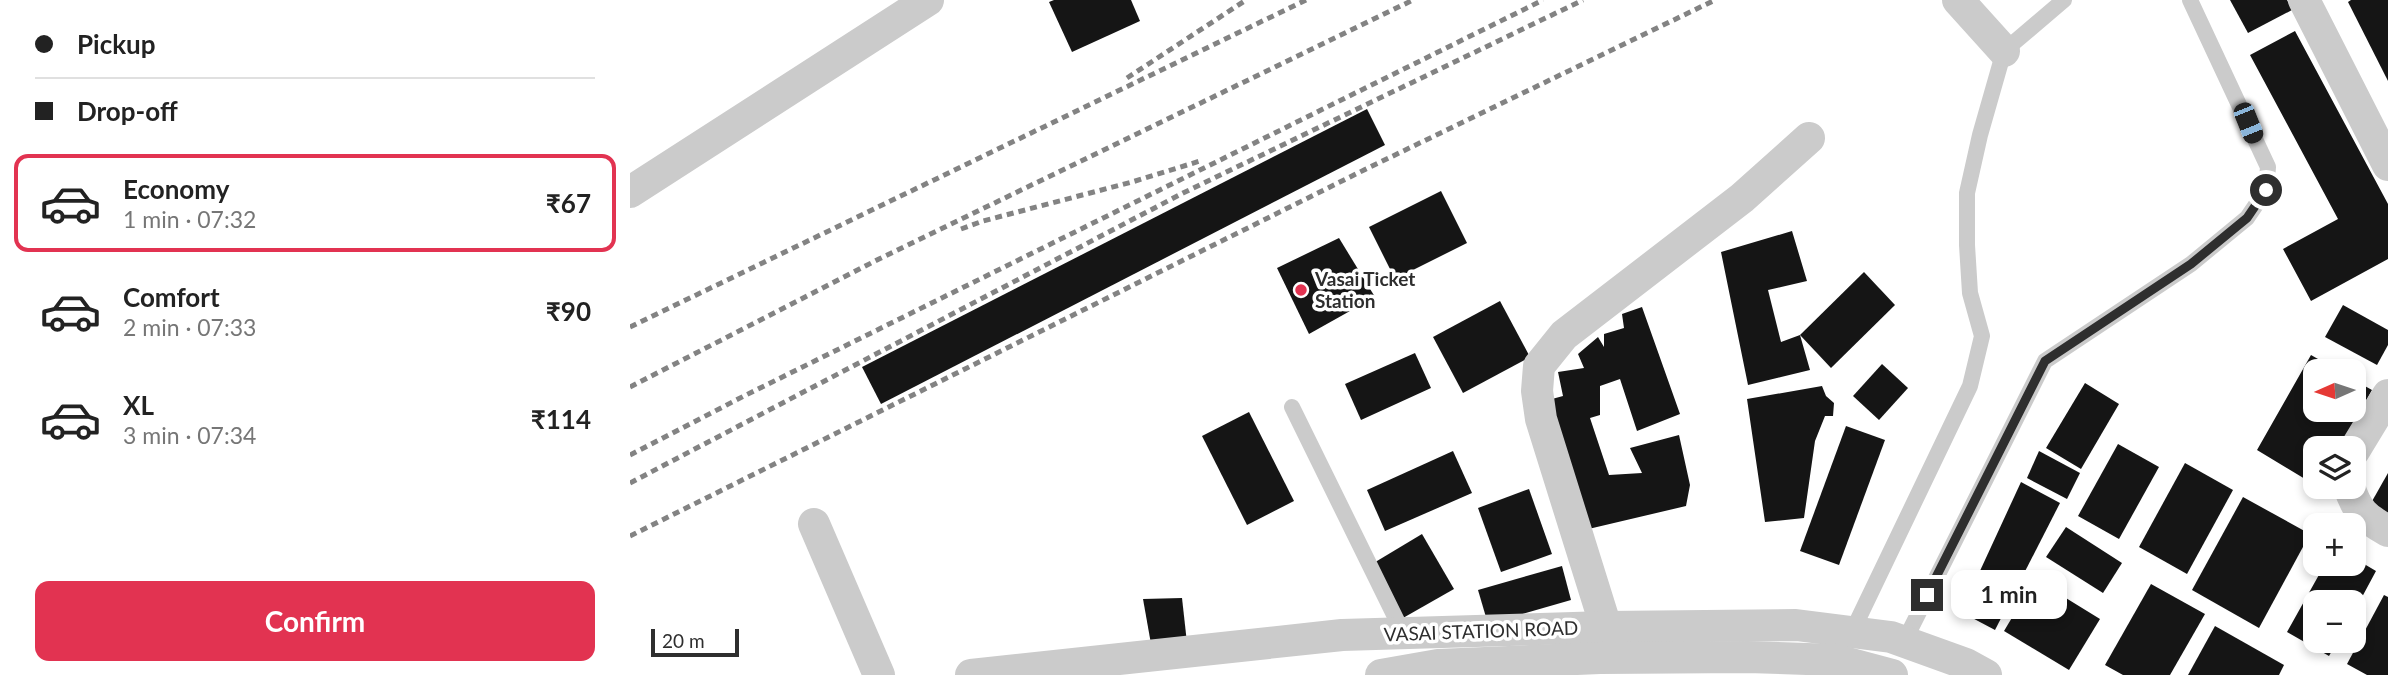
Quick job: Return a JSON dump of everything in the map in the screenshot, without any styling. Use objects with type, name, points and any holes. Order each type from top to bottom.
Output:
[{"type":"street","points":[[630,191],[928,0]]},
{"type":"street","points":[[1958,0],[2004,51]]},
{"type":"street","points":[[2304,0],[2388,164]]},
{"type":"street","points":[[1606,627],[1541,419],[1537,391],[1539,366],[1564,335],[1742,198],[1809,138]]},
{"type":"street","points":[[2363,436],[2388,395]]},
{"type":"street","points":[[2353,499],[2356,507],[2369,521],[2388,531]]},
{"type":"street","points":[[814,524],[879,675]]},
{"type":"street","name":"VASAI STATION ROAD","points":[[971,675],[1342,635],[1606,627],[1797,625],[1891,637],[1966,664],[1986,675]]},
{"type":"street","points":[[1381,675],[1452,664],[1600,658],[1748,657],[1836,660],[1892,675]]},
{"type":"lane","points":[[1852,632],[1970,386],[1982,336],[1970,293],[1967,193],[2004,51],[2064,0]]},
{"type":"lane","points":[[1903,642],[2045,361],[2191,264],[2247,218],[2266,190],[2268,167],[2190,0]]},
{"type":"lane","points":[[1292,407],[1403,633]]},
{"type":"building","points":[[1131,0],[1140,21],[1072,52],[1049,2]]},
{"type":"building","points":[[2230,0],[2287,0],[2292,10],[2248,33]]},
{"type":"building","points":[[2388,0],[2388,81],[2348,2]]},
{"type":"building","points":[[2295,31],[2388,204],[2388,259],[2311,301],[2283,249],[2338,219],[2250,55]]},
{"type":"building","points":[[1367,109],[1385,145],[881,404],[862,367]]},
{"type":"building","points":[[1441,191],[1467,243],[1395,279],[1369,227]]},
{"type":"building","points":[[1792,231],[1807,281],[1768,290],[1781,342],[1800,335],[1810,370],[1748,385],[1721,252]]},
{"type":"building","points":[[1339,238],[1375,297],[1309,334],[1277,268]]},
{"type":"building","points":[[1864,272],[1895,305],[1831,368],[1800,335]]},
{"type":"building","points":[[1500,301],[1530,357],[1463,393],[1433,337]]},
{"type":"building","points":[[2343,305],[2388,330],[2388,345],[2377,365],[2325,337]]},
{"type":"building","points":[[1642,307],[1680,414],[1637,431],[1620,379],[1600,386],[1600,415],[1590,418],[1609,475],[1642,473],[1630,448],[1679,435],[1690,485],[1686,506],[1580,531],[1552,399],[1563,396],[1558,372],[1584,368],[1578,354],[1598,337],[1604,347],[1604,334],[1624,328],[1622,314]]},
{"type":"building","points":[[1415,353],[1431,388],[1361,420],[1345,384]]},
{"type":"building","points":[[1882,364],[1908,388],[1879,420],[1853,396]]},
{"type":"building","points":[[2303,369],[2303,422],[2354,422],[2346,436],[2303,436],[2303,478],[2257,450]]},
{"type":"building","points":[[2085,383],[2119,404],[2081,469],[2046,448]]},
{"type":"building","points":[[1822,386],[1826,396],[1834,403],[1833,416],[1825,416],[1815,441],[1804,518],[1765,522],[1747,399]]},
{"type":"building","points":[[2366,387],[2372,390],[2366,401]]},
{"type":"building","points":[[1249,412],[1294,501],[1247,525],[1202,436]]},
{"type":"building","points":[[1846,426],[1885,440],[1839,565],[1800,551]]},
{"type":"building","points":[[2118,444],[2159,467],[2119,539],[2078,516]]},
{"type":"building","points":[[1453,451],[1472,493],[1385,531],[1367,490]]},
{"type":"building","points":[[2039,451],[2080,473],[2067,499],[2027,478]]},
{"type":"building","points":[[2185,463],[2233,490],[2187,574],[2139,547]]},
{"type":"building","points":[[2388,473],[2388,513],[2371,503]]},
{"type":"building","points":[[2021,482],[2060,503],[1995,630],[1961,612]]},
{"type":"building","points":[[1529,489],[1552,554],[1501,572],[1478,508]]},
{"type":"building","points":[[2243,497],[2303,530],[2303,547],[2259,628],[2192,590]]},
{"type":"building","points":[[2066,527],[2122,563],[2103,593],[2046,557]]},
{"type":"building","points":[[1422,534],[1454,589],[1403,618],[1372,564]]},
{"type":"building","points":[[2366,565],[2376,571],[2366,590],[2310,590],[2318,576],[2366,576]]},
{"type":"building","points":[[1562,566],[1571,600],[1488,624],[1478,590]]},
{"type":"building","points":[[2035,579],[2100,619],[2069,670],[2004,631]]},
{"type":"building","points":[[2151,584],[2205,614],[2170,675],[2123,675],[2105,665]]},
{"type":"building","points":[[2384,595],[2388,597],[2388,675],[2367,675],[2347,664],[2353,653],[2366,653],[2366,629]]},
{"type":"building","points":[[1182,598],[1187,643],[1151,644],[1143,599]]},
{"type":"building","points":[[2303,603],[2303,641],[2287,632]]},
{"type":"building","points":[[2215,626],[2284,665],[2279,675],[2188,675]]},
{"type":"railway","points":[[1127,78],[1246,0]]},
{"type":"railway","points":[[630,327],[1306,0]]},
{"type":"railway","points":[[630,387],[879,259],[1413,0]]},
{"type":"railway","points":[[630,455],[1543,0]]},
{"type":"railway","points":[[630,483],[1183,193],[1583,0]]},
{"type":"railway","points":[[630,536],[1364,170],[1715,0]]},
{"type":"railway","points":[[961,229],[1200,161]]},
{"type":"place","name":"Vasai Ticket Station","points":[[1301,290]]},
{"type":"route","points":[[1927,595],[2045,361],[2191,264],[2247,218],[2266,190]]}]
